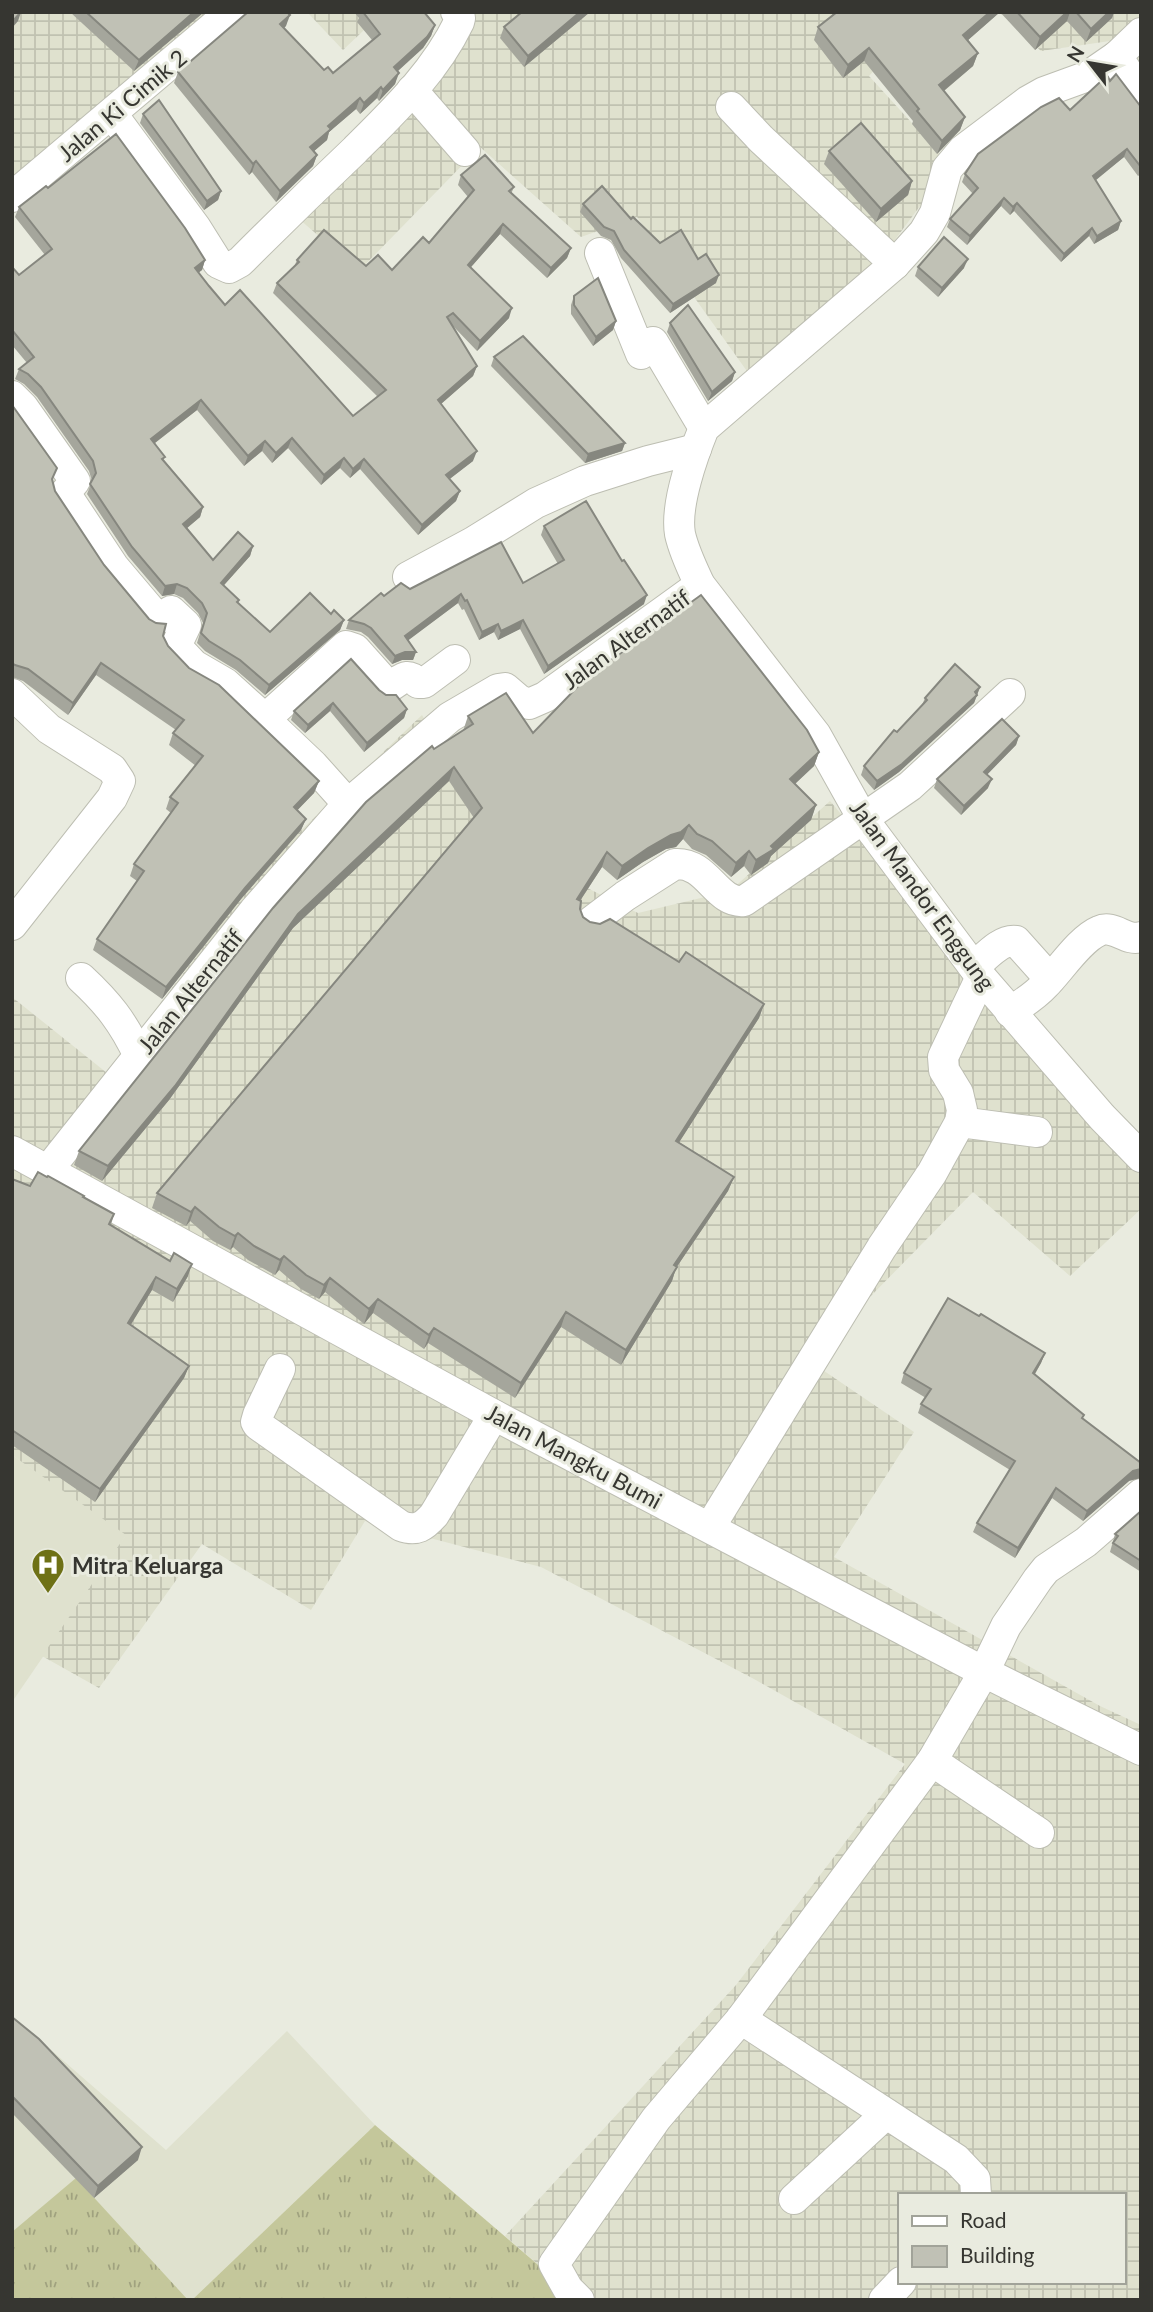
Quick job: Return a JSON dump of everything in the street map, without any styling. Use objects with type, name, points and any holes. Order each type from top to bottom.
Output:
[{"type":"street","name":"Jalan Ki Cimik 2","points":[[12,197],[231,12]]},
{"type":"street","points":[[112,114],[196,228],[218,263],[229,268],[240,262],[293,211],[412,90],[445,48],[457,14]]},
{"type":"street","points":[[408,577],[474,542],[536,503],[572,487],[648,461],[700,438],[895,264],[924,232],[935,212],[947,169],[963,150],[1028,101],[1044,92],[1088,76],[1117,56],[1141,33]]},
{"type":"street","points":[[1117,56],[1141,93]]},
{"type":"street","points":[[412,90],[465,151]]},
{"type":"street","points":[[732,107],[761,139],[895,264]]},
{"type":"street","points":[[600,253],[641,354],[653,342],[700,438]]},
{"type":"street","points":[[16,407],[75,481],[65,493],[114,567],[158,619],[171,611],[186,625],[176,646],[194,665],[225,683],[265,719],[313,765],[348,804]]},
{"type":"street","name":"Jalan Alternatif","points":[[48,1170],[254,911],[348,804],[450,717],[498,689],[505,688],[519,700],[529,704],[545,697],[700,584],[686,556],[680,532],[680,513],[700,438]]},
{"type":"street","name":"Jalan Mandor Enggung","points":[[700,584],[816,736],[863,819],[977,972],[1102,1117],[1141,1157]]},
{"type":"street","points":[[265,719],[346,646],[355,649],[389,687],[406,676],[420,684],[424,683],[455,660]]},
{"type":"street","points":[[12,694],[49,729],[112,769],[120,781],[112,798],[12,925]]},
{"type":"street","points":[[592,921],[675,864],[683,863],[703,873],[726,897],[737,902],[744,901],[910,786],[1010,694]]},
{"type":"street","points":[[1010,1012],[1039,991],[1087,940],[1099,931],[1109,929],[1133,939],[1141,937]]},
{"type":"street","points":[[710,1527],[875,1258],[932,1173],[960,1122],[962,1110],[958,1093],[944,1070],[943,1058],[977,972],[1000,945],[1009,940],[1016,941],[1050,979]]},
{"type":"street","points":[[80,978],[106,1001],[127,1030],[139,1056]]},
{"type":"street","points":[[960,1122],[1037,1132]]},
{"type":"street","name":"Jalan Mangku Bumi","points":[[12,1152],[494,1415],[984,1672],[1141,1750]]},
{"type":"street","points":[[280,1369],[258,1415],[258,1425],[409,1529],[424,1525],[434,1515],[494,1415]]},
{"type":"street","points":[[579,2300],[568,2289],[554,2264],[656,2119],[741,2019],[932,1761],[984,1672],[1006,1626],[1038,1579],[1046,1569],[1086,1542],[1141,1493]]},
{"type":"street","points":[[932,1761],[1039,1833]]},
{"type":"street","points":[[741,2019],[956,2159],[975,2179],[976,2193]]},
{"type":"street","points":[[794,2199],[886,2114]]},
{"type":"street","points":[[884,2300],[899,2284]]},
{"type":"shaded area","points":[[12,12],[235,12],[12,211]]},
{"type":"shaded area","points":[[307,12],[383,12],[343,50]]},
{"type":"shaded area","points":[[463,12],[919,12],[924,16],[869,76],[943,157],[926,198],[868,276],[749,374],[637,217],[581,237],[480,147],[359,271],[291,212]]},
{"type":"shaded area","points":[[999,12],[1141,12],[1141,73],[1110,41],[1041,51]]},
{"type":"shaded area","points":[[422,715],[465,793],[516,853],[638,913],[730,891],[830,801],[1141,1169],[1141,1209],[1070,1276],[973,1192],[808,1360],[914,1432],[834,1557],[1100,1706],[1141,1725],[1141,2300],[579,2300],[505,2236],[736,1985],[905,1764],[754,1679],[541,1567],[365,1521],[311,1610],[202,1544],[99,1688],[42,1656],[126,1535],[12,1455],[12,997],[107,1073],[269,861]]},
{"type":"shaded area","name":"Mitra Keluarga","points":[[12,1455],[127,1534],[12,1702]]},
{"type":"shaded area","points":[[12,2016],[166,2150],[287,2031],[375,2125],[192,2300],[188,2300],[12,2232]]},
{"type":"green space","points":[[375,2125],[579,2300],[192,2300]]},
{"type":"green space","points":[[76,2178],[188,2300],[12,2300],[12,2232]]},
{"type":"building","points":[[12,12],[21,12],[12,22]]},
{"type":"building","points":[[86,12],[194,12],[139,60]]},
{"type":"building","points":[[248,12],[287,12],[290,15],[280,24],[324,70],[328,67],[333,73],[380,34],[363,12],[424,12],[435,25],[427,37],[394,67],[399,73],[383,90],[381,87],[364,103],[360,98],[328,126],[331,129],[310,147],[317,155],[280,191],[256,161],[253,164],[178,72]]},
{"type":"building","points":[[522,12],[580,12],[528,56],[504,27]]},
{"type":"building","points":[[837,12],[990,12],[963,35],[978,53],[939,85],[965,117],[942,141],[869,48],[848,65],[818,27]]},
{"type":"building","points":[[1017,12],[1067,12],[1040,37]]},
{"type":"building","points":[[1076,12],[1109,12],[1091,29]]},
{"type":"building","points":[[1116,74],[1141,107],[1141,167],[1127,149],[1093,176],[1121,221],[1097,236],[1092,228],[1064,254],[1017,203],[1013,207],[1004,198],[970,236],[950,219],[978,188],[965,174],[978,154],[1041,107],[1059,98],[1070,110],[1099,83],[1108,77],[1110,81]]},
{"type":"building","points":[[159,100],[221,191],[207,201],[143,114]]},
{"type":"building","points":[[861,123],[912,181],[881,209],[829,151]]},
{"type":"building","points":[[116,134],[185,228],[205,260],[195,268],[209,286],[225,305],[240,290],[353,416],[386,390],[277,283],[299,262],[297,260],[324,230],[366,266],[378,255],[392,270],[423,237],[429,243],[474,190],[461,175],[485,155],[514,187],[509,191],[571,248],[551,268],[503,224],[468,265],[512,308],[480,341],[453,313],[447,317],[477,366],[438,400],[477,451],[446,475],[460,491],[422,525],[364,459],[353,469],[344,458],[324,475],[292,438],[276,453],[265,441],[248,456],[201,400],[151,439],[165,457],[162,459],[203,507],[183,524],[213,560],[238,532],[253,546],[221,583],[239,600],[237,602],[270,632],[310,593],[331,614],[334,610],[344,620],[269,685],[240,660],[201,633],[207,613],[202,603],[187,588],[177,584],[165,586],[132,547],[90,484],[96,473],[93,461],[41,387],[19,369],[34,357],[12,330],[12,267],[19,275],[52,249],[19,207],[46,186],[48,188]]},
{"type":"building","points":[[602,186],[631,219],[633,217],[660,243],[681,230],[698,259],[706,254],[719,275],[673,304],[624,250],[614,231],[604,227],[583,204]]},
{"type":"building","points":[[944,237],[968,259],[942,288],[918,267]]},
{"type":"building","points":[[598,278],[616,321],[596,337],[574,305],[574,296]]},
{"type":"building","points":[[688,305],[735,372],[712,392],[670,323]]},
{"type":"building","points":[[523,336],[625,443],[588,454],[494,357]]},
{"type":"building","points":[[12,405],[57,468],[52,479],[55,491],[104,565],[149,619],[166,624],[163,636],[168,646],[189,668],[219,685],[319,781],[294,807],[306,819],[245,888],[166,987],[97,939],[144,871],[134,864],[178,803],[170,797],[203,756],[173,733],[184,720],[101,663],[73,703],[28,669],[12,663]]},
{"type":"building","points":[[586,501],[622,561],[624,560],[647,595],[548,666],[523,620],[501,631],[498,624],[482,632],[467,600],[465,601],[461,594],[405,636],[416,652],[395,656],[371,628],[349,620],[381,593],[384,596],[401,583],[410,589],[501,542],[523,583],[564,560],[544,526]]},
{"type":"building","points":[[701,595],[807,730],[819,752],[790,779],[816,805],[771,846],[774,849],[756,860],[749,851],[736,863],[689,825],[622,866],[607,852],[577,899],[581,901],[583,917],[590,922],[600,924],[610,919],[679,962],[686,952],[764,1004],[676,1141],[734,1177],[674,1265],[677,1267],[626,1350],[566,1312],[521,1383],[434,1328],[429,1335],[378,1299],[369,1309],[330,1278],[324,1285],[306,1275],[284,1256],[280,1260],[254,1246],[238,1233],[235,1236],[219,1227],[195,1207],[191,1212],[157,1193],[482,808],[454,767],[298,914],[175,1086],[108,1166],[79,1151],[273,908],[366,802],[432,746],[434,749],[473,724],[468,716],[506,693],[533,733],[585,679]]},
{"type":"building","points":[[351,659],[379,690],[386,695],[396,695],[407,709],[367,743],[333,703],[308,725],[294,711]]},
{"type":"building","points":[[955,664],[980,687],[975,692],[977,695],[902,764],[877,781],[864,766],[894,730],[897,732],[927,700],[925,698]]},
{"type":"building","points":[[1002,719],[1019,736],[984,772],[992,779],[964,806],[937,779]]},
{"type":"building","points":[[38,1172],[114,1214],[109,1224],[170,1261],[174,1253],[192,1264],[177,1289],[156,1277],[128,1323],[189,1366],[100,1489],[12,1430],[12,1179],[30,1186]]},
{"type":"building","points":[[948,1298],[979,1316],[981,1314],[1045,1353],[1033,1373],[1084,1415],[1082,1418],[1141,1463],[1141,1469],[1133,1471],[1087,1511],[1056,1488],[1018,1548],[977,1523],[1015,1461],[921,1404],[931,1389],[904,1373]]},
{"type":"building","points":[[1141,1511],[1141,1561],[1113,1543],[1118,1536],[1115,1534]]},
{"type":"building","points":[[12,2017],[39,2039],[142,2147],[98,2186],[12,2096]]},
{"type":"place","name":"Mitra Keluarga","points":[[48,1595]]}]
